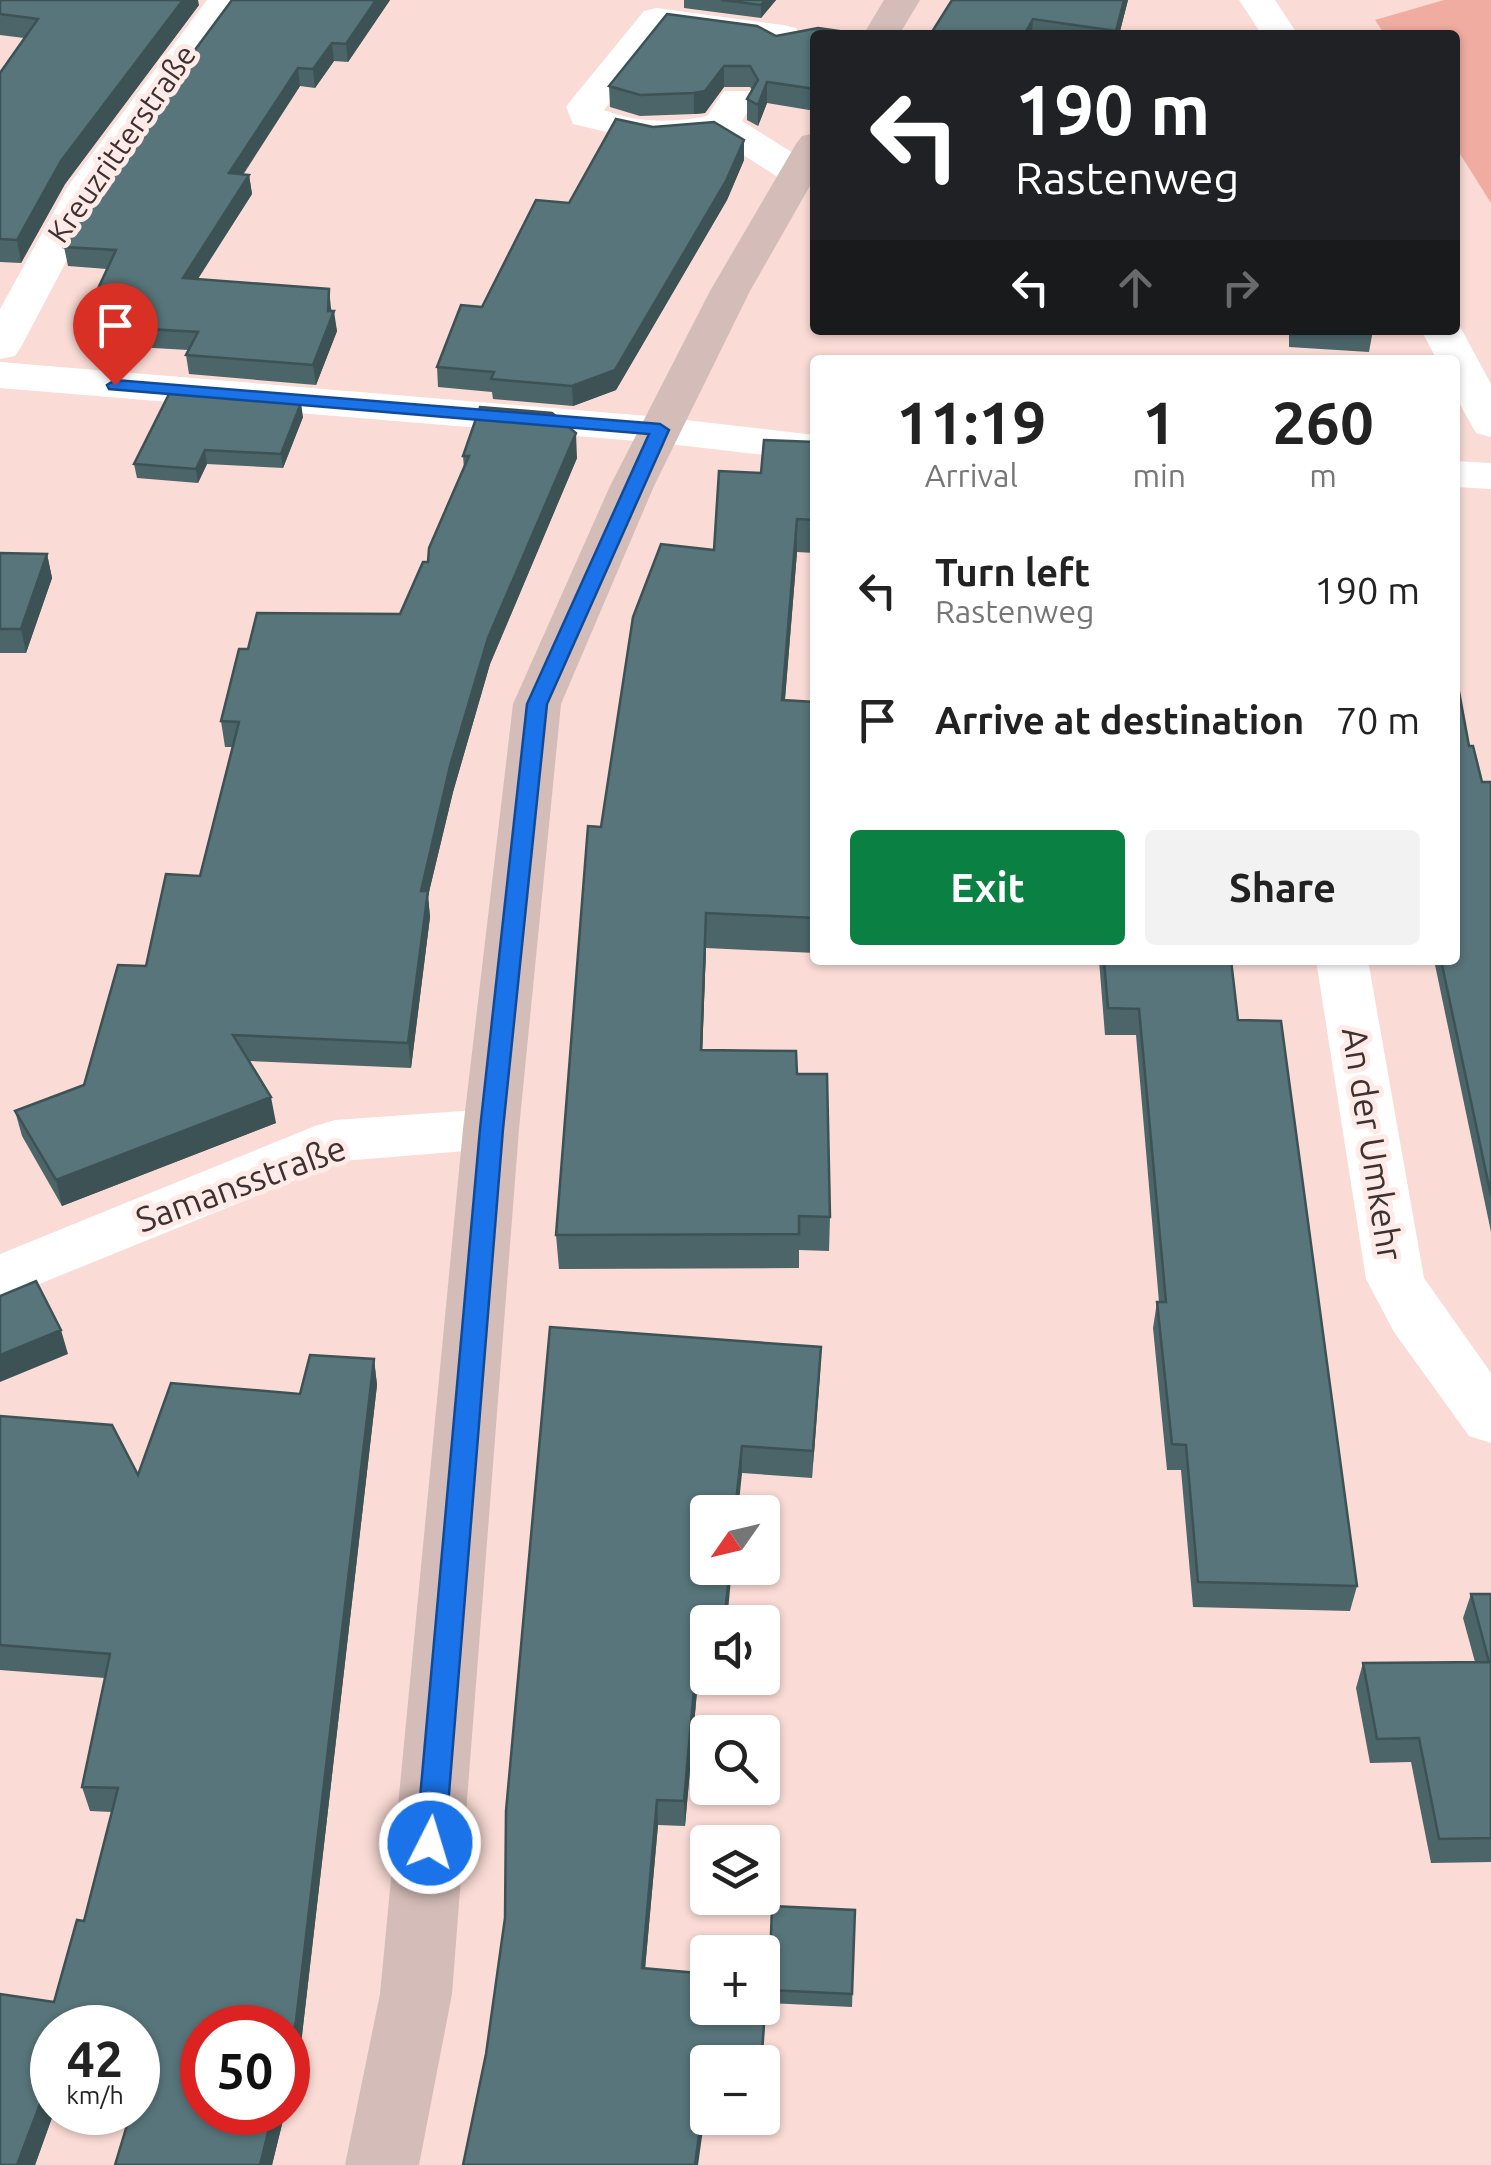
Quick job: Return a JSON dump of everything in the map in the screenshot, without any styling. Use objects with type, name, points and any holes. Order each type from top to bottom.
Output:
[{"type":"main road","points":[[884,30],[902,0]]},
{"type":"main road","points":[[382,2165],[416,1994],[492,1129],[537,704],[660,430],[806,158]]},
{"type":"street","name":"Kreuzritterstraße","points":[[0,347],[87,186],[225,0]]},
{"type":"street","points":[[1257,0],[1277,30]]},
{"type":"street","points":[[791,38],[657,18],[585,107],[586,116],[600,123],[666,132],[729,112],[806,158]]},
{"type":"street","points":[[1460,365],[1491,424]]},
{"type":"street","points":[[0,376],[660,430],[810,447]]},
{"type":"street","points":[[1460,474],[1491,476]]},
{"type":"street","name":"An der Umkehr","points":[[1343,965],[1394,1279],[1414,1316],[1491,1419]]},
{"type":"street","name":"Samansstraße","points":[[0,1278],[335,1142],[492,1129]]},
{"type":"shaded area","points":[[1444,0],[1491,0],[1491,203],[1460,154],[1460,30],[1382,30],[1375,20]]},
{"type":"building","points":[[0,0],[183,0],[61,161],[17,240],[0,239],[0,73],[38,19],[0,14]]},
{"type":"building","points":[[232,0],[376,0],[346,44],[332,43],[313,69],[298,68],[229,173],[249,175],[183,278],[329,289],[328,311],[334,311],[313,365],[186,355],[198,332],[81,325],[116,250],[64,247],[105,171]]},
{"type":"building","points":[[721,0],[765,0],[761,5]]},
{"type":"building","points":[[952,0],[1124,0],[1116,30],[1033,19],[1027,30],[933,30]]},
{"type":"building","points":[[667,14],[757,26],[776,36],[818,28],[832,30],[810,30],[810,88],[767,82],[758,105],[747,99],[758,80],[750,66],[724,66],[705,91],[694,93],[640,95],[609,86]]},
{"type":"building","points":[[616,119],[653,127],[714,122],[744,140],[726,181],[615,370],[572,386],[491,379],[494,372],[437,367],[461,305],[482,307],[536,200],[569,203]]},
{"type":"building","points":[[170,392],[301,403],[281,454],[205,450],[196,469],[134,464]]},
{"type":"building","points":[[480,407],[552,413],[576,433],[488,638],[450,766],[421,891],[428,891],[408,1043],[233,1035],[271,1097],[56,1180],[15,1111],[84,1085],[118,965],[146,966],[166,874],[200,876],[239,722],[221,721],[239,649],[248,649],[257,613],[400,614],[423,562],[428,562],[429,548],[469,456],[463,456]]},
{"type":"building","points":[[764,440],[810,442],[810,520],[797,519],[782,700],[810,702],[810,918],[706,913],[701,1050],[796,1051],[797,1074],[827,1074],[830,1217],[799,1216],[799,1234],[556,1235],[588,826],[601,827],[633,617],[661,544],[714,550],[719,471],[761,473]]},
{"type":"building","points":[[0,553],[47,554],[21,629],[0,629]]},
{"type":"building","points":[[1460,697],[1469,746],[1473,746],[1482,782],[1491,782],[1491,1196],[1442,965],[1460,965]]},
{"type":"building","points":[[1104,965],[1232,965],[1238,1020],[1281,1021],[1357,1586],[1198,1582],[1186,1445],[1172,1444],[1157,1302],[1166,1302],[1139,1009],[1108,1008]]},
{"type":"building","points":[[36,1281],[61,1330],[0,1355],[0,1296]]},
{"type":"building","points":[[550,1327],[821,1347],[813,1451],[742,1446],[737,1495],[690,1495],[690,1585],[728,1585],[726,1605],[690,1605],[690,1695],[693,1695],[684,1801],[657,1800],[642,1968],[690,1972],[690,2025],[764,2025],[763,2045],[690,2045],[690,2135],[699,2135],[695,2165],[463,2165],[486,2054],[505,1918],[506,1811]]},
{"type":"building","points":[[310,1355],[374,1359],[298,2005],[180,2005],[180,2135],[267,2135],[260,2165],[115,2165],[124,2135],[160,2135],[160,2005],[30,2005],[30,2130],[17,2165],[0,2165],[0,1994],[54,2002],[77,1920],[84,1921],[118,1788],[82,1787],[110,1654],[0,1645],[0,1416],[112,1425],[138,1475],[171,1383],[300,1394]]},
{"type":"building","points":[[1471,1594],[1491,1594],[1491,1838],[1439,1839],[1419,1738],[1377,1739],[1363,1663],[1489,1662]]},
{"type":"building","points":[[780,1906],[855,1910],[852,1994],[780,1991],[780,1935],[771,1935],[772,1915],[780,1915]]},
{"type":"route","points":[[115,385],[660,430],[537,704],[492,1129],[430,1843]]}]
